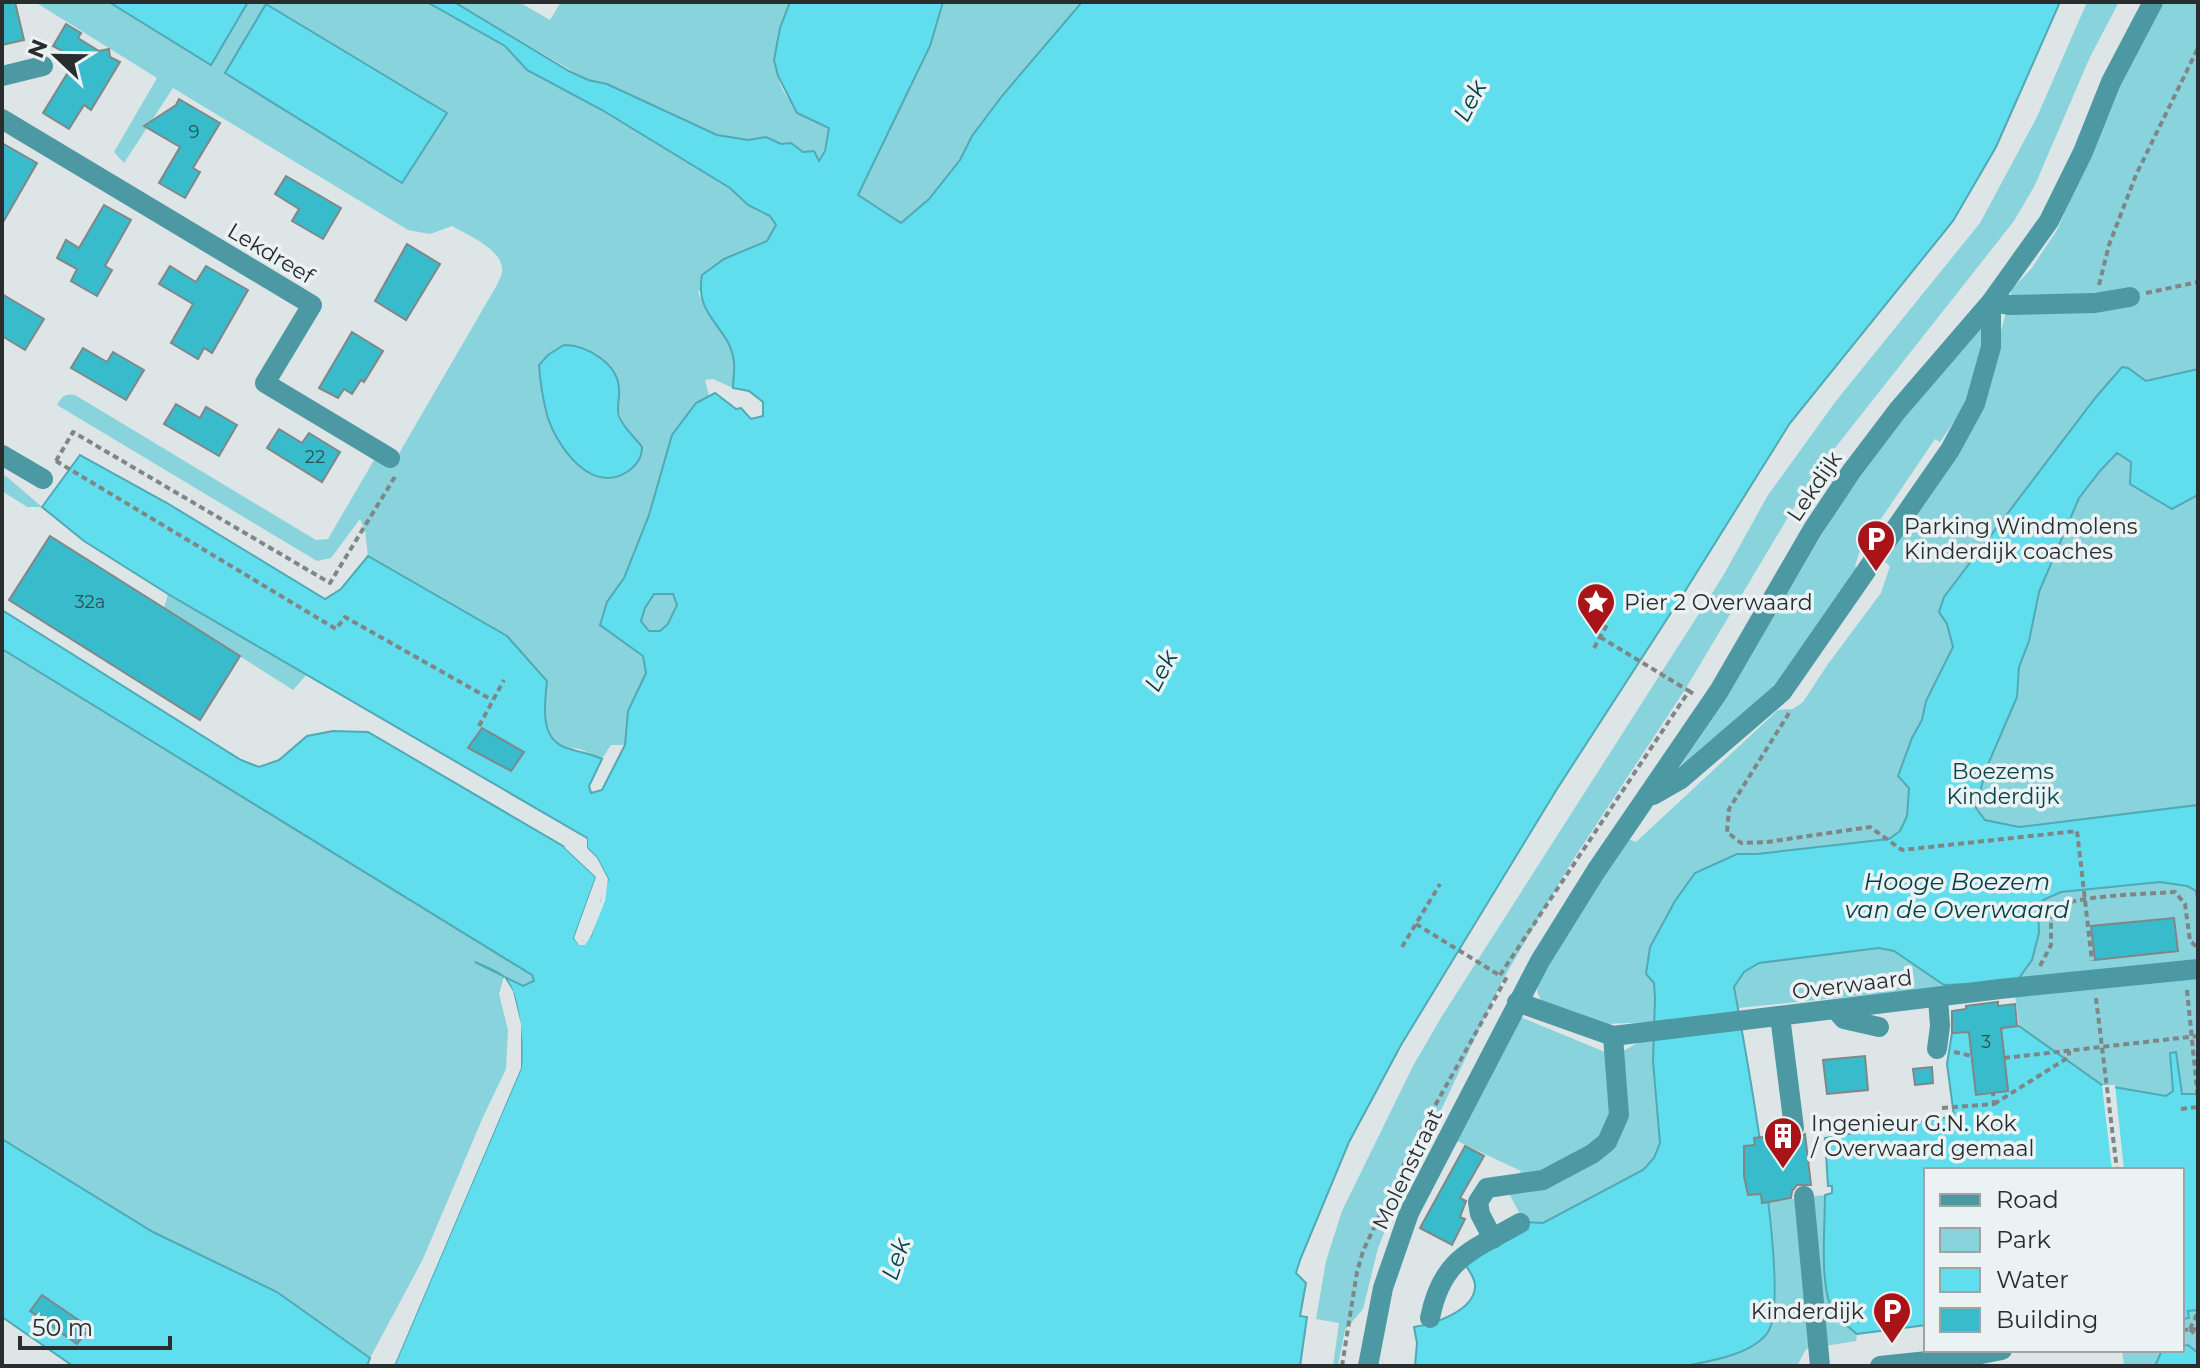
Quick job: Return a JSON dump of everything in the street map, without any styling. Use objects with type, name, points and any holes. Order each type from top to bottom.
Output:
[{"type":"street","name":"Lekdijk","points":[[1517,1002],[1587,884],[1719,691],[1780,583],[1851,472],[1898,410],[1991,302],[2055,210],[2083,152],[2111,82],[2153,2]]},
{"type":"street","points":[[2,76],[43,66]]},
{"type":"street","name":"Lekdreef","points":[[2,119],[312,305],[265,383],[390,458]]},
{"type":"street","points":[[1647,799],[1681,779],[1782,692],[1950,450],[1975,404],[1991,347],[1991,302],[2009,305],[2095,303],[2130,297]]},
{"type":"street","points":[[2,455],[43,479]]},
{"type":"street","name":"Overwaard","points":[[1517,1002],[1613,1036],[2000,989],[2191,970]]},
{"type":"street","points":[[1942,1050],[1940,1026],[1944,997]]},
{"type":"street","name":"Molenstraat","points":[[1368,1366],[1383,1288],[1395,1247],[1440,1151],[1517,1002]]},
{"type":"street","points":[[1836,1010],[1844,1019],[1879,1027]]},
{"type":"street","points":[[1772,1017],[1794,1128]]},
{"type":"street","points":[[1493,1239],[1480,1214],[1478,1202],[1487,1188],[1543,1180],[1592,1154],[1607,1142],[1619,1115],[1613,1036]]},
{"type":"street","points":[[1804,1196],[1820,1366]]},
{"type":"street","points":[[1430,1318],[1433,1300],[1445,1272],[1457,1260],[1520,1223]]},
{"type":"street","points":[[1880,1366],[1992,1352]]},
{"type":"path","points":[[2095,303],[2109,245],[2136,175],[2198,48]]},
{"type":"path","points":[[2130,297],[2198,282]]},
{"type":"path","points":[[43,479],[73,432],[330,583],[400,468],[390,458]]},
{"type":"path","points":[[56,461],[336,629],[345,617],[492,700]]},
{"type":"path","points":[[1594,648],[1608,623]]},
{"type":"path","points":[[1600,637],[1697,696]]},
{"type":"path","points":[[479,726],[504,680]]},
{"type":"path","points":[[1500,975],[1689,691]]},
{"type":"path","points":[[1782,692],[1794,704],[1729,809],[1727,832],[1741,843],[1870,827],[1902,850],[2077,831],[2084,890]]},
{"type":"path","points":[[1402,947],[1440,884]]},
{"type":"path","points":[[2027,986],[2049,953],[2051,910],[2068,902],[2175,892],[2185,904],[2190,941],[2198,948]]},
{"type":"path","points":[[1416,924],[1506,979]]},
{"type":"path","points":[[2191,970],[2191,1036],[2198,1099]]},
{"type":"path","points":[[2004,1058],[2198,1036]]},
{"type":"path","points":[[1942,1050],[1972,1056]]},
{"type":"path","points":[[1942,1108],[1994,1104],[2069,1057],[2069,1051]]},
{"type":"path","points":[[2107,1084],[2117,1168]]},
{"type":"path","points":[[1993,1093],[1994,1104]]},
{"type":"path","points":[[2181,1109],[2198,1107]]},
{"type":"path","points":[[2190,1329],[2198,1312]]},
{"type":"path","points":[[2190,1329],[2198,1338]]},
{"type":"path","points":[[2184,1330],[2198,1329]]},
{"type":"green space","points":[[35,2],[109,2],[211,65],[248,2],[427,2],[505,46],[527,70],[602,110],[730,188],[748,205],[770,216],[777,225],[767,241],[748,251],[698,292],[732,352],[733,388],[713,379],[705,380],[709,396],[696,403],[663,464],[649,515],[624,578],[607,602],[600,625],[643,656],[646,673],[628,711],[625,745],[611,745],[602,759],[580,749],[560,746],[546,723],[547,681],[507,636],[368,556],[360,519],[331,558],[317,561],[57,405],[64,396],[75,395],[316,540],[328,539],[377,455],[394,462],[501,274],[498,257],[475,239],[452,226],[430,234],[408,230],[173,88],[124,163],[114,152],[157,78]],"holes":[[[266,4],[446,113],[402,182]],[[564,345],[593,354],[610,366],[621,416],[638,442],[554,431],[547,415],[539,365]]]},
{"type":"green space","points":[[454,2],[519,2],[550,20],[561,2],[790,2],[778,38],[777,75],[788,98],[829,128],[822,159],[818,161],[791,143],[781,144],[766,137],[749,140],[717,135],[607,84],[588,80]]},
{"type":"green space","points":[[943,2],[1082,2],[1002,96],[972,136],[960,160],[929,199],[901,223],[858,196],[930,46]]},
{"type":"green space","points":[[2087,2],[2119,2],[2090,57],[2035,185],[2014,221],[1831,453],[1799,499],[1686,688],[1571,863],[1502,981],[1391,1216],[1378,1248],[1363,1309],[1345,1330],[1338,1366],[1333,1366],[1339,1323],[1316,1319],[1326,1261],[1342,1211],[1413,1066],[1723,576],[1768,495],[1836,401],[1980,223],[2037,117]]},
{"type":"green space","name":"Boezems Kinderdijk","points":[[2163,2],[2198,2],[2198,1366],[2188,1346],[2184,1346],[2184,1319],[2188,1318],[2188,1311],[2192,1311],[2182,1094],[2170,1053],[2173,1091],[2166,1096],[2102,1085],[2019,1026],[2015,994],[2002,981],[1738,1008],[1734,987],[1744,972],[1756,964],[1727,858],[1695,873],[1651,947],[1646,974],[1654,983],[1654,1022],[1605,1024],[1541,1001],[1537,991],[1539,981],[1596,884],[1628,839],[1636,842],[1778,710],[1793,709],[1803,702],[1881,593],[1890,566],[1884,561],[1978,419],[2012,289],[2031,269],[2057,230],[2121,82]]},
{"type":"green space","points":[[1985,328],[1970,398],[1940,442],[1935,439],[1860,550],[1855,566],[1859,570],[1787,676],[1678,770],[1725,699],[1841,502],[1915,404]]},
{"type":"green space","points":[[2,474],[42,507],[27,507],[2,491]]},
{"type":"green space","points":[[168,594],[308,673],[293,690],[164,608]]},
{"type":"green space","points":[[654,594],[673,594],[677,605],[668,624],[660,632],[649,631],[641,621]]},
{"type":"green space","points":[[2,649],[532,975],[534,981],[523,986],[504,977],[499,994],[508,1030],[506,1069],[423,1259],[370,1358],[277,1292],[153,1232],[2,1139]]},
{"type":"green space","points":[[1515,1018],[1523,1018],[1605,1052],[1625,1050],[1639,1042],[1653,1040],[1660,1143],[1654,1158],[1643,1170],[1543,1223],[1526,1223],[1528,1229],[1506,1188],[1521,1171],[1455,1140]]},
{"type":"green space","points":[[1825,1195],[1824,1266],[1827,1293],[1835,1313],[1857,1334],[1856,1341],[1806,1349],[1797,1366],[1685,1366],[1738,1353],[1765,1336],[1771,1326],[1775,1292],[1768,1202]]},
{"type":"green space","points":[[2122,1352],[2161,1352],[2155,1366],[2124,1366]]},
{"type":"water","points":[[109,2],[248,2],[211,65]]},
{"type":"water","name":"Lek","points":[[427,2],[454,2],[569,71],[607,84],[717,135],[748,140],[766,137],[781,144],[791,143],[803,152],[814,151],[819,161],[825,151],[829,128],[797,113],[778,76],[774,60],[780,28],[790,2],[943,2],[930,46],[858,195],[901,223],[929,199],[960,160],[972,136],[1002,96],[1082,2],[2060,2],[1996,147],[1953,221],[1790,423],[1557,789],[1401,1045],[1349,1142],[1300,1260],[1296,1273],[1306,1283],[1300,1316],[1307,1317],[1300,1366],[394,1366],[521,1068],[517,1006],[509,983],[503,976],[523,986],[534,981],[532,975],[2,649],[2,610],[241,760],[259,767],[279,760],[307,736],[333,731],[368,732],[563,846],[596,877],[574,938],[579,944],[591,936],[608,879],[597,858],[587,848],[587,838],[168,594],[84,541],[42,507],[80,455],[167,503],[325,599],[341,589],[368,556],[507,636],[547,681],[545,718],[556,742],[602,759],[589,786],[591,793],[602,790],[625,745],[628,711],[646,673],[643,656],[600,625],[607,602],[624,578],[649,515],[672,435],[696,403],[715,393],[736,409],[741,408],[751,419],[763,416],[763,402],[749,391],[733,388],[731,350],[703,302],[702,275],[724,259],[767,241],[776,225],[770,216],[748,205],[730,188],[602,110],[527,70],[505,46]],"holes":[[[654,594],[673,594],[677,605],[668,624],[660,631],[649,631],[641,621]]]},
{"type":"water","points":[[266,4],[447,113],[402,183],[225,73]]},
{"type":"water","points":[[564,345],[592,352],[614,372],[618,381],[619,416],[642,447],[638,461],[627,472],[600,477],[588,472],[576,463],[558,440],[547,415],[539,365]]},
{"type":"water","name":"Hooge Boezem van de Overwaard","points":[[2122,367],[2146,381],[2198,369],[2198,495],[2172,509],[2130,484],[2131,462],[2117,453],[2079,498],[2039,592],[2029,641],[2019,667],[2017,697],[1986,769],[1976,808],[1985,820],[2019,827],[2198,805],[2198,906],[2196,891],[2187,886],[2160,882],[2061,892],[2043,900],[2038,908],[2039,933],[2032,960],[2016,982],[1944,985],[1894,951],[1879,948],[1759,963],[1744,972],[1734,987],[1764,1166],[1770,1221],[1774,1309],[1768,1332],[1741,1352],[1685,1366],[1415,1366],[1417,1343],[1414,1327],[1452,1315],[1473,1295],[1474,1281],[1465,1264],[1528,1229],[1526,1222],[1543,1223],[1643,1170],[1654,1158],[1660,1143],[1653,1061],[1655,998],[1654,983],[1646,974],[1650,947],[1675,901],[1695,873],[1737,854],[1889,839],[1900,831],[1907,816],[1909,788],[1898,776],[1922,720],[1926,701],[1953,647],[1947,624],[1939,612],[1944,597]]},
{"type":"water","points":[[2019,1026],[2102,1085],[2166,1096],[2173,1091],[2170,1053],[2176,1052],[2182,1094],[2198,1094],[2198,1310],[2188,1311],[2189,1318],[2184,1319],[2184,1168],[1924,1168],[1924,1325],[1857,1334],[1835,1313],[1827,1293],[1824,1266],[1825,1195],[1832,1193],[1832,1186],[1828,1186],[1825,1138],[1954,1116],[1947,1064],[1952,1033],[1969,1031],[1976,1094],[2008,1091],[2001,1028]]},
{"type":"water","points":[[2,1139],[153,1232],[277,1292],[370,1358],[367,1366],[73,1366],[2,1317]]},
{"type":"water","points":[[2188,1345],[2198,1353],[2198,1366],[2155,1366],[2161,1352],[2184,1352],[2184,1346]]},
{"type":"pier","points":[[587,838],[587,848],[597,858],[608,879],[605,901],[591,936],[585,945],[579,945],[574,938],[596,877],[563,846],[576,852],[600,876],[578,938],[583,941],[601,900],[604,880],[594,860],[584,850],[583,843]]},
{"type":"pier","points":[[504,977],[513,991],[521,1024],[521,1068],[394,1366],[390,1366],[517,1067],[517,1024]]},
{"type":"pier","points":[[2102,1085],[2115,1085],[2124,1168],[2112,1168]]},
{"type":"building","points":[[2,2],[15,2],[24,40],[2,45]]},
{"type":"building","points":[[66,24],[81,33],[78,38],[99,51],[109,49],[110,57],[120,62],[91,110],[84,105],[69,129],[43,113],[70,69],[61,64],[68,54],[53,46]]},
{"type":"building","points":[[179,99],[220,123],[193,168],[200,172],[185,198],[159,183],[180,147],[144,126],[176,105]]},
{"type":"building","points":[[2,143],[37,163],[2,224]]},
{"type":"building","points":[[286,176],[341,208],[323,239],[292,221],[299,209],[275,194]]},
{"type":"building","points":[[104,205],[131,220],[105,266],[112,270],[97,296],[71,281],[77,269],[57,258],[66,240],[79,248]]},
{"type":"building","points":[[407,244],[440,264],[406,320],[375,301]]},
{"type":"building","points":[[170,266],[196,282],[206,266],[248,290],[212,353],[204,348],[198,359],[171,343],[193,304],[159,284]]},
{"type":"building","points":[[2,294],[44,319],[25,350],[2,336]]},
{"type":"building","points":[[352,332],[383,351],[364,382],[361,380],[352,394],[344,389],[338,398],[319,388]]},
{"type":"building","points":[[83,348],[107,362],[113,352],[144,370],[126,400],[71,368]]},
{"type":"building","points":[[176,404],[200,418],[206,407],[237,425],[219,456],[164,424]]},
{"type":"building","points":[[279,429],[302,443],[309,433],[340,452],[322,482],[267,448]]},
{"type":"building","points":[[50,536],[240,656],[200,720],[9,600]]},
{"type":"building","points":[[482,728],[524,752],[511,771],[468,748]]},
{"type":"building","points":[[2174,918],[2178,951],[2095,960],[2091,926]]},
{"type":"building","points":[[1998,1002],[1998,1006],[2015,1004],[2017,1026],[2001,1028],[2008,1091],[1976,1095],[1969,1032],[1952,1033],[1952,1011]]},
{"type":"building","points":[[1865,1056],[1868,1090],[1827,1094],[1823,1060]]},
{"type":"building","points":[[1932,1067],[1933,1083],[1915,1085],[1913,1069]]},
{"type":"building","name":"Ingenieur G.N. Kok / Overwaard gemaal","points":[[1805,1134],[1811,1185],[1797,1185],[1791,1198],[1762,1203],[1761,1194],[1748,1195],[1744,1176],[1744,1146],[1755,1145],[1754,1138],[1783,1135],[1795,1141]]},
{"type":"building","points":[[1465,1146],[1484,1156],[1460,1198],[1466,1201],[1460,1217],[1465,1219],[1452,1245],[1420,1228]]},
{"type":"building","points":[[42,1295],[90,1328],[77,1344],[30,1311]]},
{"type":"place","name":"Parking Windmolens Kinderdijk coaches","points":[[1876,573]]},
{"type":"place","name":"Pier 2 Overwaard","points":[[1596,636]]},
{"type":"place","name":"Ingenieur G.N. Kok / Overwaard gemaal","points":[[1783,1170]]},
{"type":"place","name":"Kinderdijk","points":[[1892,1345]]}]
